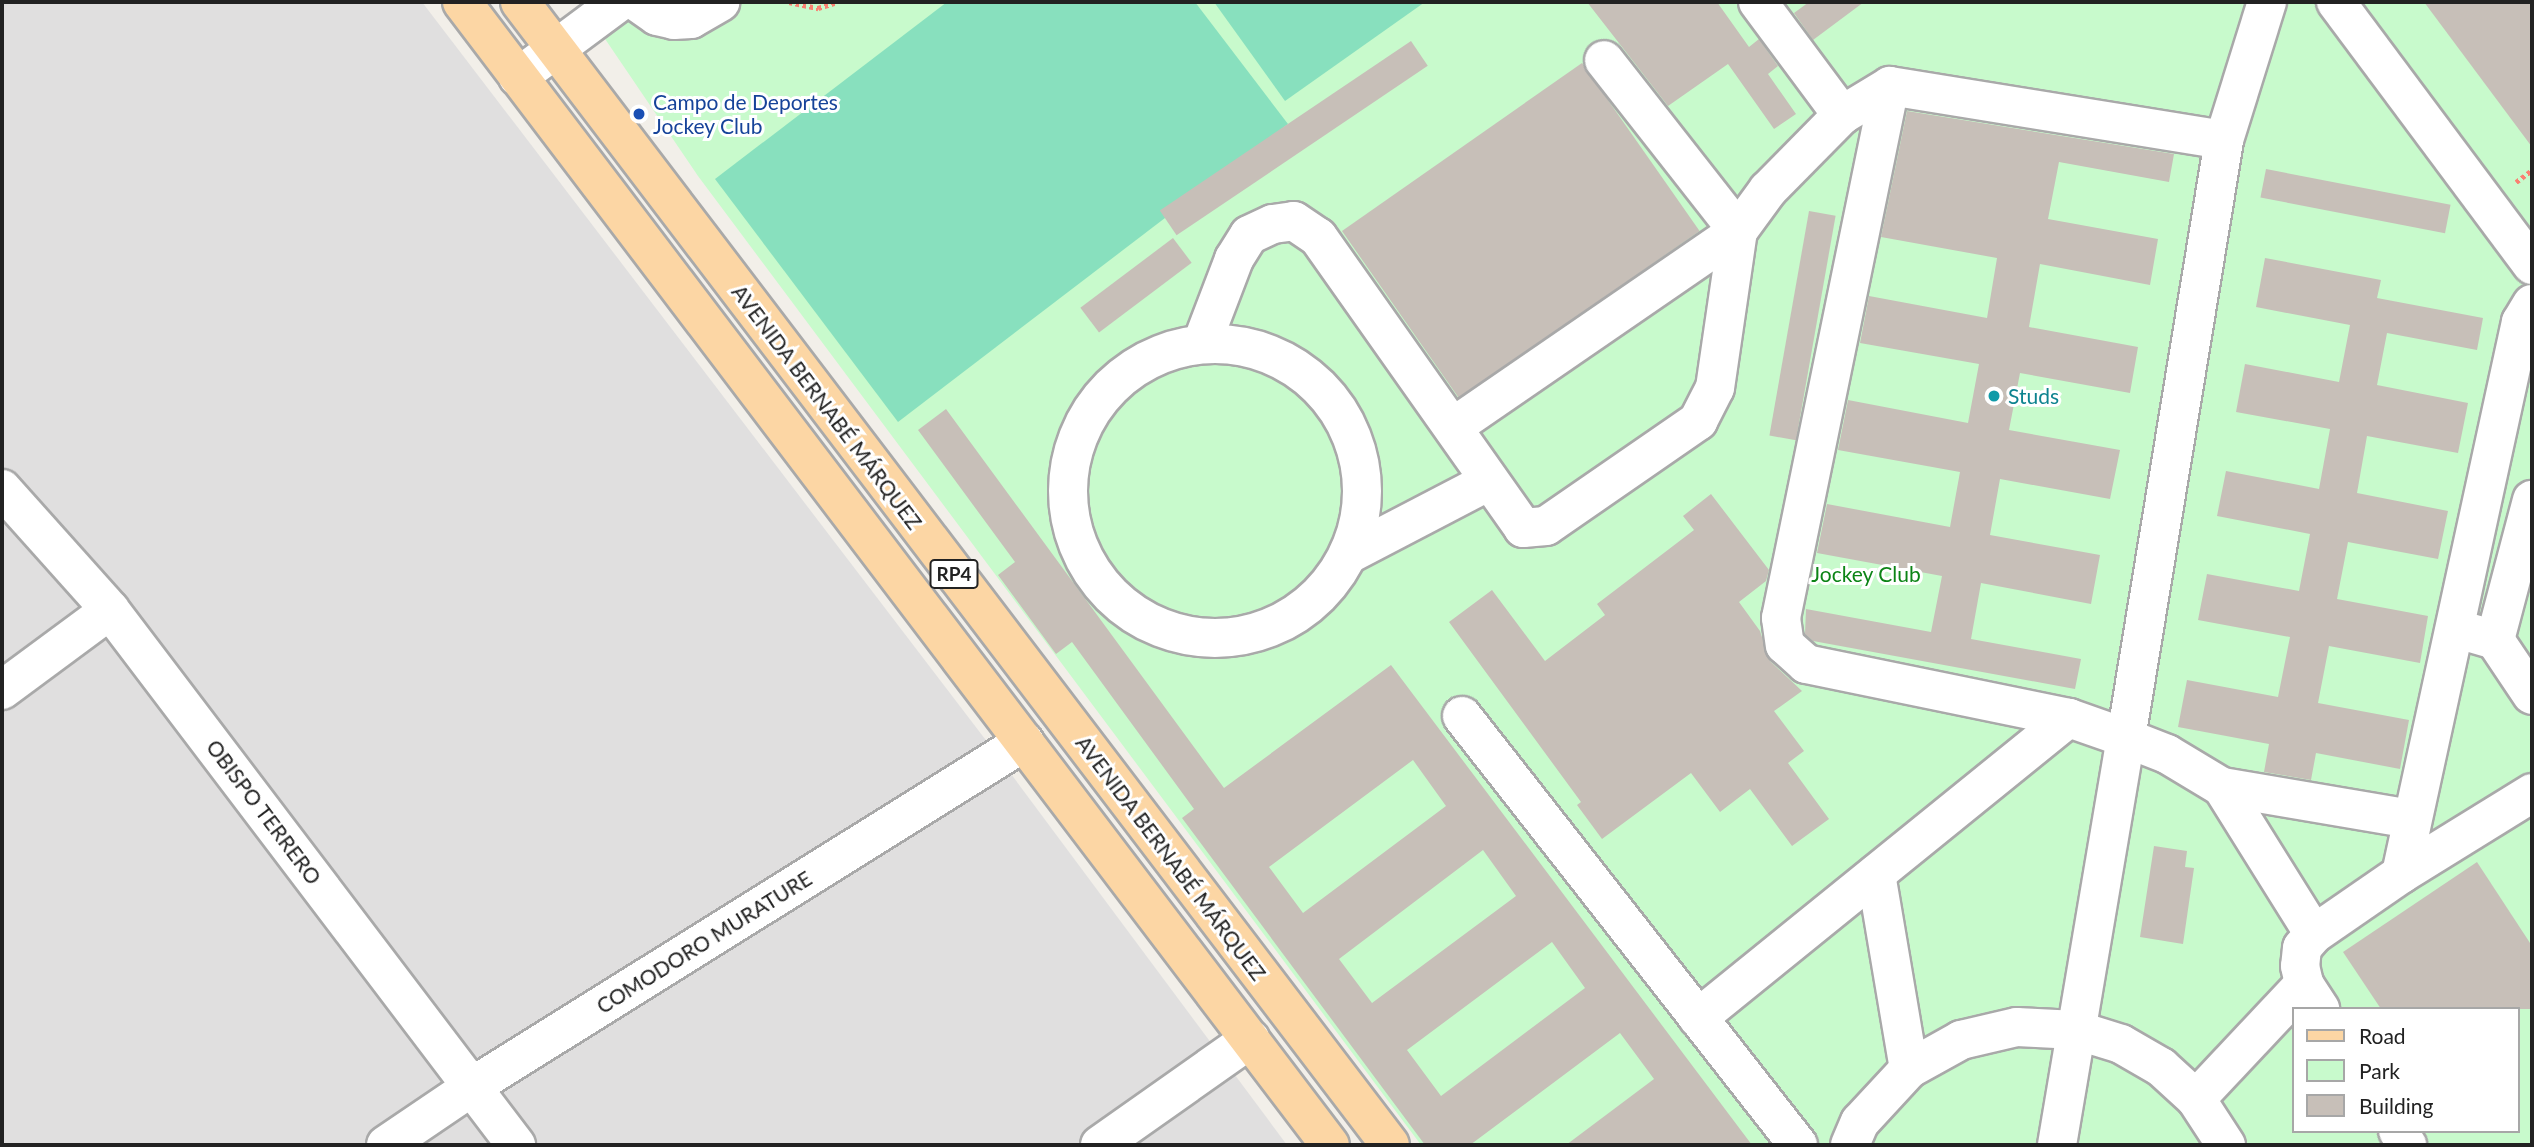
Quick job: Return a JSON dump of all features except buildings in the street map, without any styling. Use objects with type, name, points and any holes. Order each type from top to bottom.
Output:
[{"type":"main road","name":"RP4","points":[[462,2],[1330,1145]]},
{"type":"main road","name":"AVENIDA BERNABÉ MÁRQUEZ","points":[[520,2],[1390,1145]]},
{"type":"street","points":[[518,77],[619,2]]},
{"type":"street","points":[[637,2],[657,16],[674,20],[691,19],[721,2]]},
{"type":"street","points":[[1758,2],[1842,115]]},
{"type":"street","points":[[2057,1145],[2224,140],[2267,2]]},
{"type":"street","points":[[2336,2],[2532,265]]},
{"type":"street","points":[[1202,344],[1234,259],[1249,235],[1273,224],[1294,221],[1318,237],[1523,528],[1537,529],[1698,421],[1715,388],[1738,231],[1604,60]]},
{"type":"street","points":[[1890,86],[1782,633],[1793,656],[1806,664],[2069,718],[2167,754],[2222,787],[2411,819]]},
{"type":"street","points":[[1453,427],[1738,231],[1768,190],[1842,115],[1890,86],[2224,140]]},
{"type":"street","points":[[2401,874],[2452,628],[2521,323],[2532,304]]},
{"type":"street","points":[[1202,344],[1253,348],[1300,370],[1336,407],[1357,453],[1362,505],[1349,554],[1319,596],[1287,618],[1227,639],[1176,635],[1130,613],[1094,576],[1072,530],[1069,491],[1081,428],[1111,386],[1152,357],[1202,344]]},
{"type":"street","points":[[1349,554],[1489,481]]},
{"type":"street","name":"OBISPO TERRERO","points":[[2,489],[110,610],[516,1145]]},
{"type":"street","points":[[2495,640],[2532,500]]},
{"type":"street","points":[[2,690],[110,610]]},
{"type":"street","points":[[2452,628],[2495,640],[2532,695]]},
{"type":"street","points":[[1462,716],[1798,1145]]},
{"type":"street","points":[[1698,1018],[2069,718]]},
{"type":"street","name":"COMODORO MURATURE","points":[[386,1145],[473,1086],[1024,742]]},
{"type":"street","points":[[2222,787],[2314,934]]},
{"type":"street","points":[[2312,996],[2302,948],[2314,934],[2401,874],[2532,793]]},
{"type":"street","points":[[1876,874],[1909,1069]]},
{"type":"street","points":[[2196,1099],[2292,1014]]},
{"type":"street","points":[[1850,1145],[1860,1122],[1909,1069],[1961,1040],[2006,1030],[2076,1030],[2121,1044],[2161,1067],[2196,1099],[2226,1145]]},
{"type":"street","points":[[1100,1145],[1250,1039]]},
{"type":"path","points":[[789,2],[818,8],[838,2]]},
{"type":"shaded area","points":[[2,2],[422,2],[985,739],[1287,1145],[2,1145]]},
{"type":"green space","name":"Jockey Club","points":[[580,2],[2532,2],[2532,1145],[1421,1145],[698,176]]},
{"type":"green space","points":[[947,2],[1195,2],[1288,124],[898,422],[715,179]]},
{"type":"green space","points":[[1214,2],[1425,2],[1285,101]]},
{"type":"place","name":"Campo de Deportes Jockey Club","points":[[639,114]]},
{"type":"place","name":"Studs","points":[[1994,396]]}]
